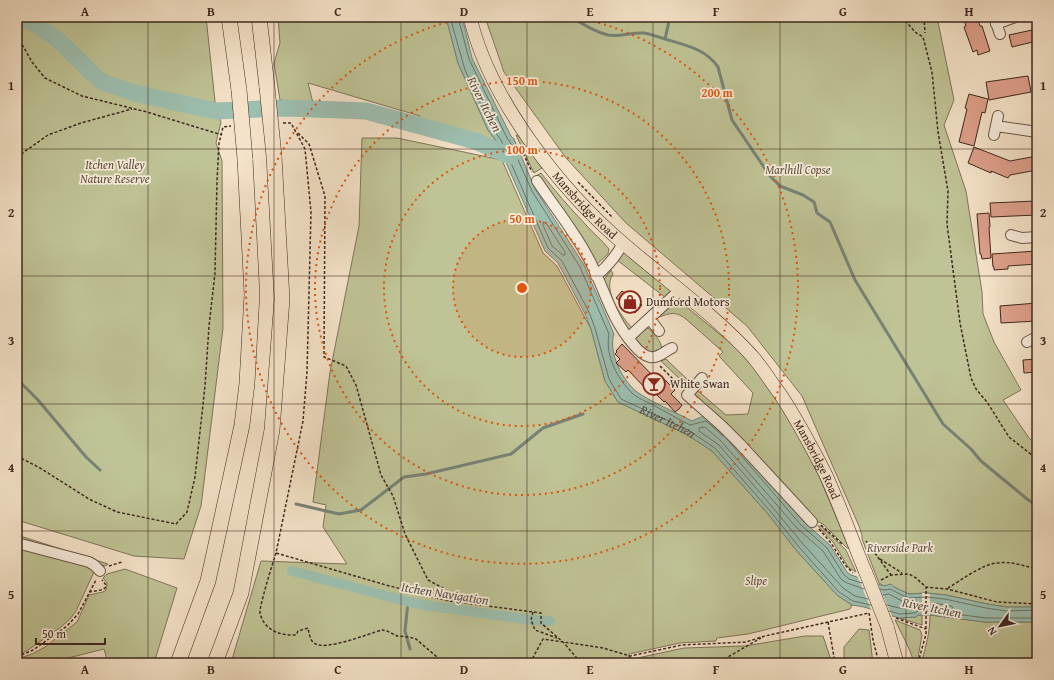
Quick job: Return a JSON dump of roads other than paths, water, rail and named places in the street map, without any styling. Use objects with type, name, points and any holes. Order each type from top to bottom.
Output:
[{"type":"highway","points":[[178,663],[208,581],[242,425],[247,383],[252,294],[245,159],[239,90],[229,17]]},
{"type":"highway","points":[[214,663],[241,593],[272,430],[282,299],[274,156],[259,17]]},
{"type":"main road","name":"Mansbridge Road","points":[[470,17],[476,40],[496,87],[531,141],[562,181],[623,244],[713,317],[735,337],[755,359],[797,420],[825,474],[866,573],[889,621],[897,663]]},
{"type":"street","points":[[1000,34],[995,20],[1015,17]]},
{"type":"street","points":[[996,126],[1037,132]]},
{"type":"street","name":"Mansbridge Road","points":[[537,181],[586,253],[608,305],[628,338],[644,355],[654,357],[672,348]]},
{"type":"street","points":[[1011,235],[1022,238],[1037,237]]},
{"type":"street","name":"Mansbridge Road","points":[[596,276],[610,264],[623,244]]},
{"type":"street","points":[[628,338],[680,290]]},
{"type":"street","points":[[650,319],[659,331]]},
{"type":"street","points":[[1027,342],[1037,337]]},
{"type":"street","points":[[702,378],[687,395],[740,444],[812,522]]},
{"type":"street","points":[[17,543],[89,562],[94,564],[100,571]]},
{"type":"water","name":"River Itchen","points":[[446,17],[462,17],[472,58],[511,136],[514,139],[535,189],[584,265],[614,334],[613,349],[618,365],[631,387],[649,399],[692,421],[706,415],[727,434],[804,522],[830,545],[847,572],[851,575],[884,586],[891,584],[909,594],[927,593],[946,595],[1007,607],[1037,607],[1037,622],[985,622],[930,615],[899,618],[864,607],[852,605],[837,595],[796,550],[768,514],[712,451],[686,434],[618,402],[605,381],[591,329],[585,314],[558,263],[545,251],[497,142],[488,130],[462,72],[458,63]]},
{"type":"waterway","points":[[572,17],[584,25],[603,34],[617,35],[644,33],[680,43],[694,48],[713,61],[718,67],[732,120],[770,176],[780,186],[803,195],[814,202],[817,213],[830,222],[855,280],[943,424],[971,449],[981,461],[1037,506]]},
{"type":"waterway","points":[[665,39],[670,17]]},
{"type":"waterway","points":[[17,18],[32,22],[56,38],[102,82],[138,94],[216,111],[285,108],[366,111],[475,141],[510,156]]},
{"type":"waterway","points":[[17,379],[38,400],[86,457],[100,470]]},
{"type":"waterway","points":[[296,504],[339,514],[361,510],[404,477],[426,474],[511,454],[543,428],[583,414]]},
{"type":"waterway","name":"Itchen Navigation","points":[[292,571],[417,604],[531,620],[550,621]]},
{"type":"waterway","points":[[408,602],[405,631],[410,649]]},
{"type":"place","name":"Dumford Motors","points":[[630,302]]},
{"type":"place","name":"White Swan","points":[[654,384]]},
{"type":"park label","name":"Marlhill Copse","points":[[798,170]]},
{"type":"park label","name":"Itchen Valley Nature Reserve","points":[[115,172]]},
{"type":"park label","name":"Riverside Park","points":[[900,548]]},
{"type":"park label","name":"Slipe","points":[[756,581]]}]
